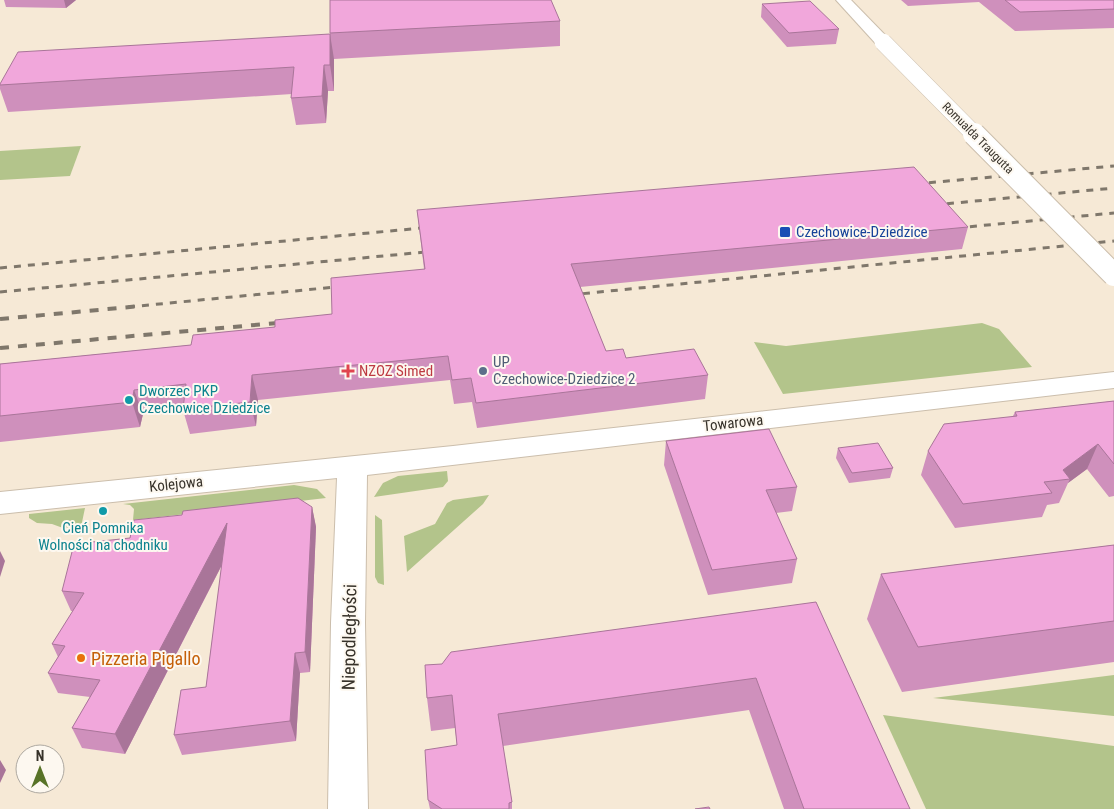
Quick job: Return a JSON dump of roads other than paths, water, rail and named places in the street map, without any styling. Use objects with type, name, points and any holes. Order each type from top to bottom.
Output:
[{"type":"street","name":"Romualda Traugutta","points":[[843,0],[882,42],[1114,275]]},
{"type":"street","name":"Towarowa","points":[[352,466],[463,455],[1114,380]]},
{"type":"street","name":"Kolejowa","points":[[0,503],[352,466]]},
{"type":"street","name":"Niepodległości","points":[[348,809],[348,623],[352,466]]},
{"type":"railway","points":[[915,184],[1114,166]]},
{"type":"railway","points":[[933,205],[1114,188]]},
{"type":"railway","points":[[956,228],[1114,213]]},
{"type":"railway","points":[[0,268],[432,227]]},
{"type":"railway","points":[[569,295],[1114,241]]},
{"type":"railway","points":[[0,292],[436,251]]},
{"type":"railway","points":[[128,307],[346,286]]},
{"type":"railway","points":[[0,319],[141,306]]},
{"type":"railway","points":[[0,348],[288,322]]},
{"type":"place","name":"Czechowice-Dziedzice","points":[[785,232]]},
{"type":"place","name":"NZOZ Simed","points":[[348,371]]},
{"type":"place","name":"UP Czechowice-Dziedzice 2","points":[[483,371]]},
{"type":"place","name":"Dworzec PKP Czechowice Dziedzice","points":[[129,400]]},
{"type":"place","name":"Cień Pomnika Wolności na chodniku","points":[[103,511]]},
{"type":"place","name":"Pizzeria Pigallo","points":[[81,658]]}]
